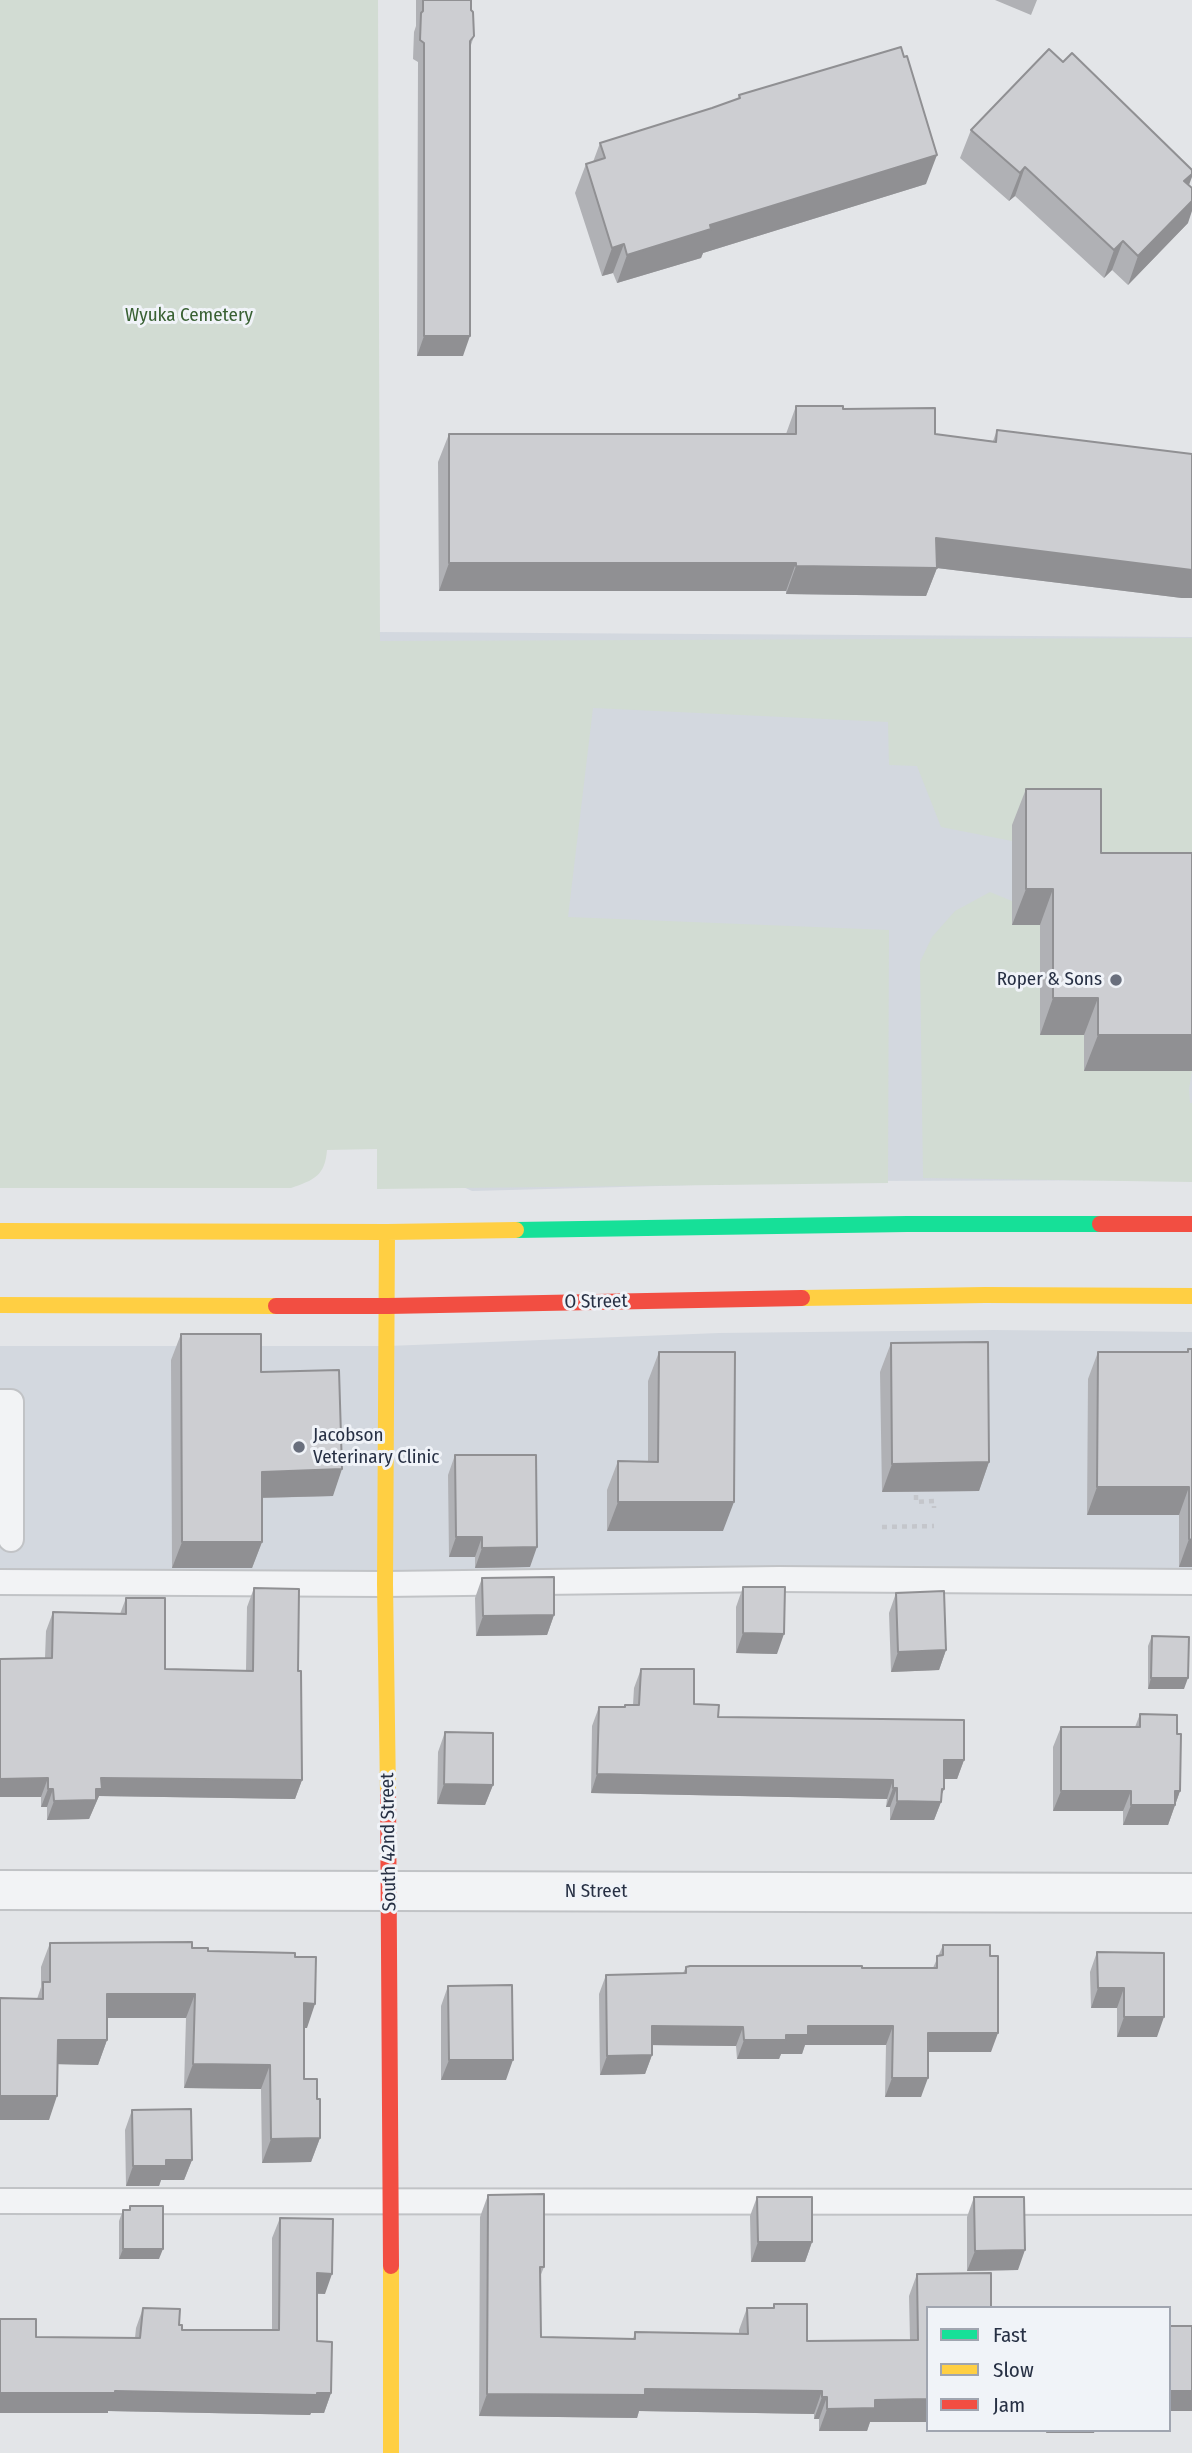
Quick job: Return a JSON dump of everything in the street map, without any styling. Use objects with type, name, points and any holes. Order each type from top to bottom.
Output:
[{"type":"main road","points":[[0,1231],[387,1232],[907,1224],[1192,1224]]},
{"type":"main road","name":"South 42nd Street","points":[[387,1232],[386,1584],[390,1891],[391,2453]]},
{"type":"main road","name":"O Street","points":[[0,1306],[387,1306],[985,1295],[1192,1296]]},
{"type":"street","name":"N Street","points":[[0,1890],[1192,1893]]},
{"type":"lane","points":[[0,1402],[11,1402],[11,1539]]},
{"type":"lane","points":[[0,1582],[386,1584],[765,1579],[1192,1582]]},
{"type":"lane","points":[[0,2200],[1192,2202]]},
{"type":"path","points":[[916,1495],[916,1502],[934,1501],[934,1508]]},
{"type":"path","points":[[882,1527],[934,1527]]},
{"type":"shaded area","points":[[379,632],[1192,637],[1192,1180],[845,1181],[472,1191],[381,1149]]},
{"type":"shaded area","points":[[993,1330],[1192,1332],[1192,1582],[0,1582],[0,1346],[388,1346],[719,1333]]},
{"type":"green space","name":"Wyuka Cemetery","points":[[0,0],[378,0],[380,641],[1192,638],[1192,892],[1012,841],[941,827],[917,766],[889,765],[888,722],[593,708],[568,917],[889,930],[888,1183],[377,1189],[377,1149],[327,1150],[324,1166],[317,1176],[291,1188],[0,1188]]},
{"type":"green space","points":[[990,892],[1012,901],[1040,925],[1040,1035],[1084,1035],[1085,1071],[1192,1071],[1189,1089],[1192,1103],[1192,1182],[923,1178],[920,962],[932,937],[955,911]]},
{"type":"building","points":[[423,0],[471,0],[473,12],[474,36],[470,41],[470,336],[424,336],[424,43],[420,40]]},
{"type":"building","points":[[901,47],[904,57],[907,56],[937,155],[710,225],[711,229],[627,255],[624,244],[612,248],[586,164],[605,158],[600,143],[712,108],[740,98],[739,95]]},
{"type":"building","points":[[1049,49],[1063,62],[1072,53],[1192,170],[1192,174],[1184,181],[1192,188],[1192,201],[1138,256],[1123,241],[1114,250],[1025,167],[1020,173],[971,130]]},
{"type":"building","points":[[796,406],[843,406],[843,409],[935,408],[935,434],[996,442],[997,430],[1192,454],[1192,570],[936,538],[937,568],[796,566],[796,563],[449,563],[449,434],[796,434]]},
{"type":"building","name":"Roper & Sons","points":[[1026,789],[1101,789],[1101,853],[1192,853],[1192,1035],[1098,1035],[1098,998],[1053,998],[1053,889],[1026,889]]},
{"type":"building","points":[[181,1334],[261,1334],[261,1372],[339,1370],[342,1469],[262,1472],[262,1542],[182,1542]]},
{"type":"building","points":[[988,1342],[989,1462],[892,1464],[891,1343]]},
{"type":"building","points":[[1188,1349],[1192,1349],[1192,1540],[1189,1539],[1189,1487],[1097,1487],[1098,1352],[1188,1352]]},
{"type":"building","points":[[659,1352],[735,1352],[734,1502],[618,1502],[618,1461],[658,1462]]},
{"type":"building","points":[[455,1455],[536,1455],[537,1547],[482,1548],[482,1537],[456,1537]]},
{"type":"building","points":[[554,1577],[554,1615],[483,1616],[482,1578]]},
{"type":"building","points":[[743,1587],[785,1587],[784,1634],[743,1633]]},
{"type":"building","points":[[254,1588],[299,1589],[298,1671],[301,1671],[302,1780],[101,1778],[102,1789],[96,1789],[96,1800],[54,1801],[53,1789],[48,1789],[48,1778],[0,1779],[0,1659],[52,1658],[53,1612],[126,1614],[126,1598],[165,1598],[165,1669],[253,1671]]},
{"type":"building","points":[[944,1591],[946,1650],[898,1652],[896,1593]]},
{"type":"building","points":[[1152,1636],[1189,1637],[1188,1678],[1151,1678]]},
{"type":"building","points":[[641,1669],[694,1669],[694,1704],[719,1705],[718,1717],[964,1720],[964,1760],[944,1760],[941,1802],[897,1801],[897,1788],[893,1788],[893,1780],[597,1774],[599,1707],[639,1705]]},
{"type":"building","points":[[1140,1714],[1177,1715],[1177,1734],[1181,1734],[1180,1791],[1175,1791],[1175,1805],[1131,1805],[1131,1791],[1061,1791],[1061,1727],[1140,1727]]},
{"type":"building","points":[[445,1732],[493,1733],[493,1785],[444,1784]]},
{"type":"building","points":[[192,1942],[192,1948],[208,1948],[208,1951],[295,1953],[295,1957],[316,1957],[315,2004],[304,2003],[304,2079],[317,2079],[320,2138],[271,2139],[270,2065],[193,2064],[195,1994],[107,1994],[107,2040],[58,2040],[57,2096],[0,2096],[0,1998],[43,1999],[43,1982],[50,1982],[50,1943]]},
{"type":"building","points":[[943,1945],[990,1945],[990,1956],[998,1956],[998,2033],[928,2033],[928,2078],[892,2078],[893,2026],[808,2026],[808,2035],[786,2035],[786,2040],[744,2040],[743,2027],[652,2026],[652,2055],[607,2056],[606,1975],[686,1973],[686,1967],[690,1966],[937,1968],[937,1956],[943,1955]]},
{"type":"building","points":[[1097,1952],[1164,1953],[1164,2017],[1124,2017],[1124,1988],[1098,1988]]},
{"type":"building","points":[[512,1985],[513,2060],[449,2060],[448,1986]]},
{"type":"building","points":[[191,2109],[192,2160],[166,2160],[166,2166],[133,2166],[132,2110]]},
{"type":"building","points":[[544,2194],[544,2267],[540,2267],[541,2337],[635,2339],[635,2332],[748,2334],[747,2308],[774,2308],[774,2304],[807,2304],[807,2341],[918,2340],[917,2274],[991,2273],[991,2306],[926,2306],[926,2399],[875,2400],[875,2408],[827,2409],[827,2397],[822,2397],[822,2391],[645,2389],[645,2395],[487,2394],[488,2195]]},
{"type":"building","points":[[757,2197],[812,2197],[812,2242],[758,2242]]},
{"type":"building","points":[[974,2197],[1024,2197],[1025,2250],[975,2251]]},
{"type":"building","points":[[130,2206],[163,2206],[163,2249],[123,2249],[123,2210],[130,2210]]},
{"type":"building","points":[[280,2218],[333,2219],[332,2274],[317,2273],[317,2341],[332,2342],[331,2393],[0,2393],[0,2319],[36,2319],[36,2337],[140,2338],[143,2308],[180,2309],[179,2325],[182,2325],[182,2330],[279,2330]]},
{"type":"building","points":[[1171,2326],[1192,2326],[1192,2391],[1171,2391]]},
{"type":"traffic: fast","points":[[516,1230],[1100,1224]]},
{"type":"traffic: slow","points":[[0,1231],[516,1230]]},
{"type":"traffic: slow","points":[[387,1232],[385,1584],[388,1793]]},
{"type":"traffic: slow","points":[[802,1298],[1192,1296]]},
{"type":"traffic: slow","points":[[0,1305],[276,1306]]},
{"type":"traffic: slow","points":[[391,2266],[391,2453]]},
{"type":"traffic: jam","points":[[1100,1224],[1192,1224]]},
{"type":"traffic: jam","points":[[276,1306],[802,1298]]},
{"type":"traffic: jam","points":[[388,1793],[391,2266]]},
{"type":"place","name":"Roper & Sons","points":[[1116,980]]},
{"type":"place","name":"Jacobson Veterinary Clinic","points":[[299,1447]]}]
